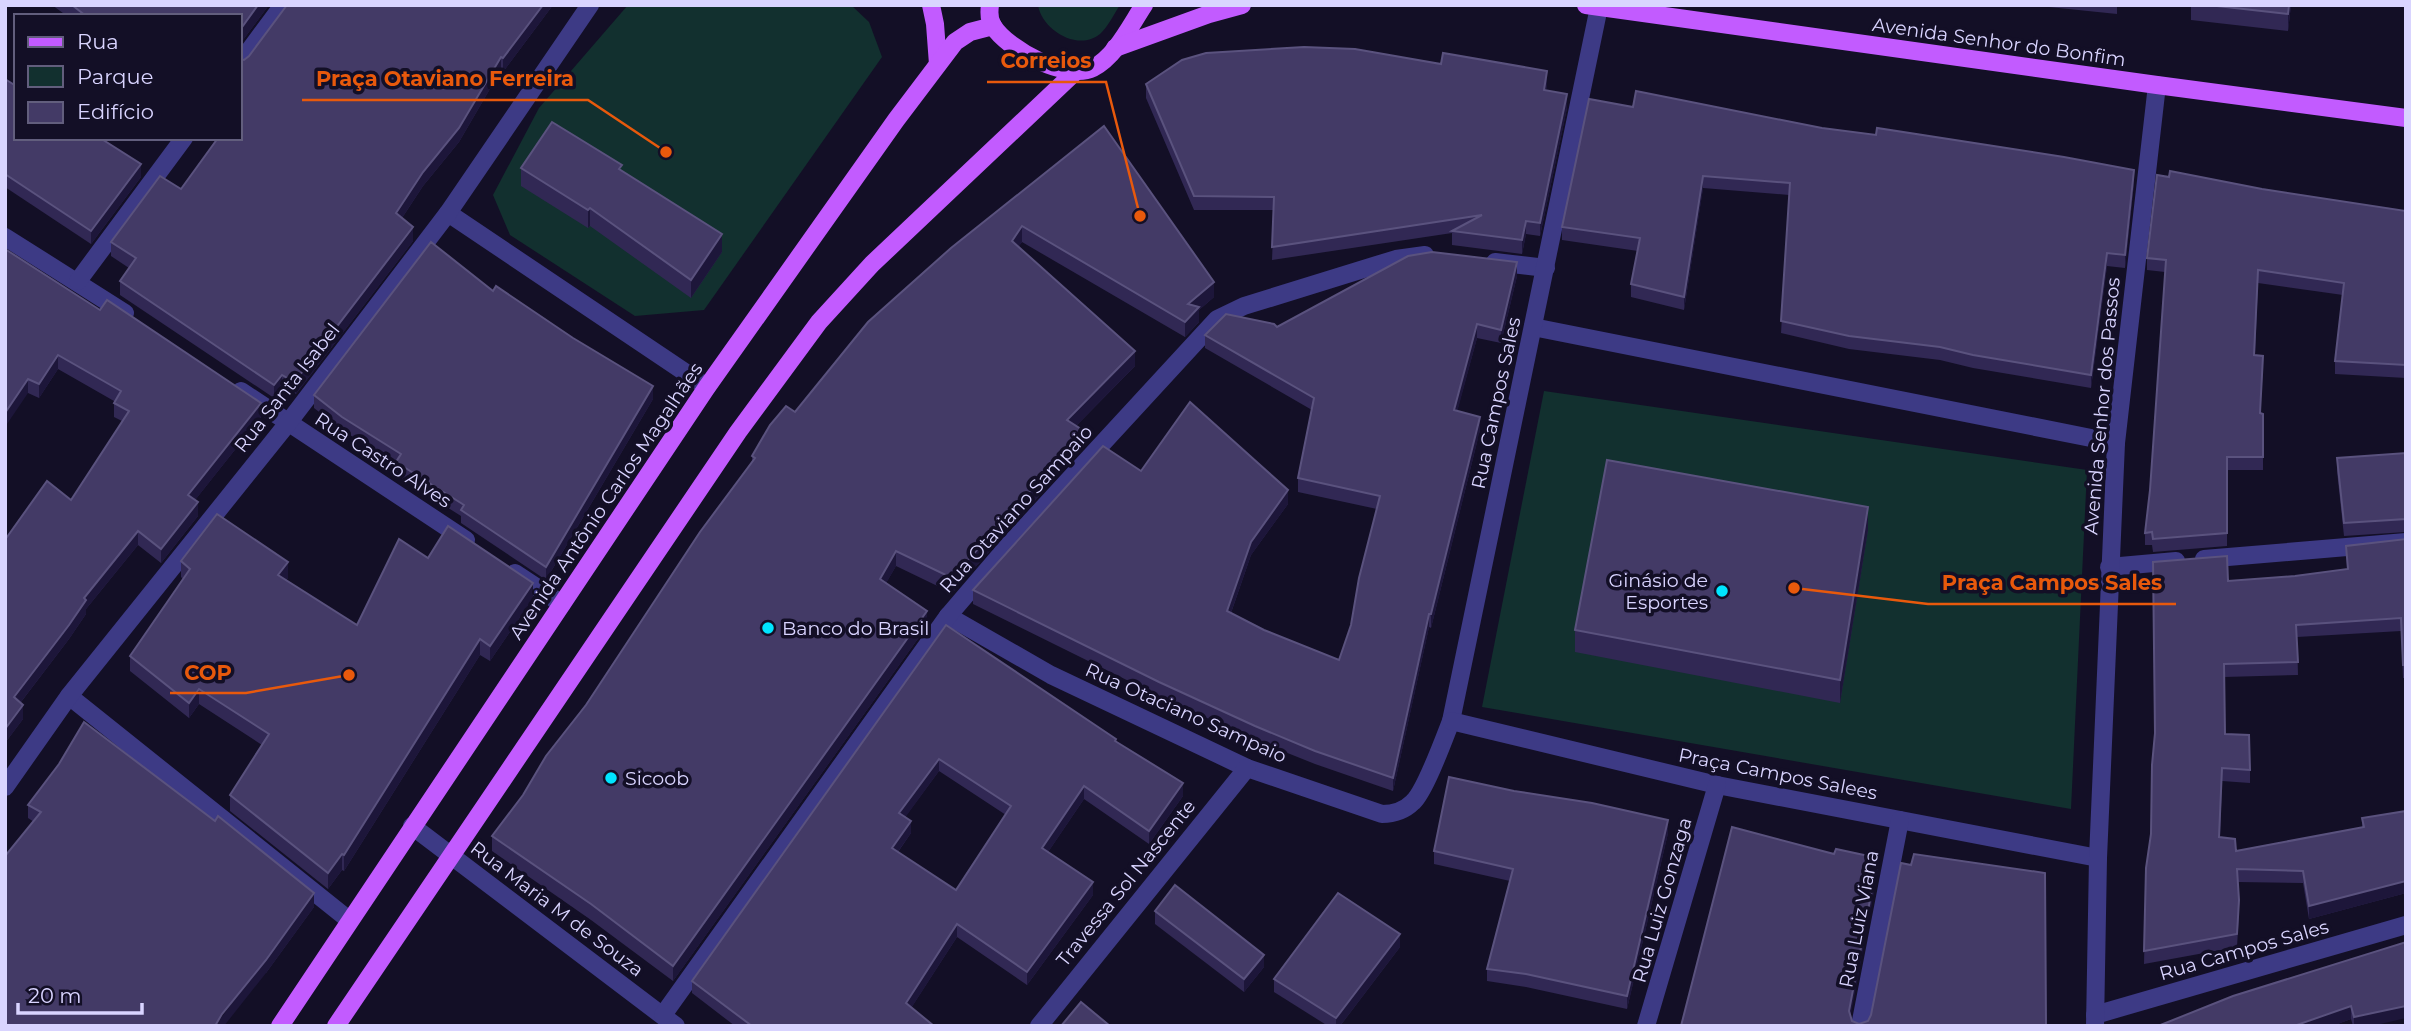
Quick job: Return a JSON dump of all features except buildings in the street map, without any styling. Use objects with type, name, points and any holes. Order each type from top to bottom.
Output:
[{"type":"main road","points":[[931,5],[938,64]]},
{"type":"main road","points":[[988,6],[993,26],[1007,40],[1048,65],[1075,72],[1091,69],[1104,60],[1144,5]]},
{"type":"main road","points":[[1115,48],[1242,5]]},
{"type":"main road","name":"Avenida Senhor do Bonfim","points":[[1593,6],[2406,118]]},
{"type":"main road","name":"Avenida Antônio Carlos Magalhães","points":[[280,1026],[707,387],[896,120],[955,42],[993,26]]},
{"type":"main road","points":[[337,1026],[738,432],[819,322],[872,264],[1075,72]]},
{"type":"street","points":[[242,60],[283,5]]},
{"type":"street","name":"Rua Santa Isabel","points":[[5,787],[69,696],[288,423],[448,213],[590,5]]},
{"type":"street","name":"Rua Campos Sales","points":[[1415,801],[1451,721],[1546,268],[1593,6]]},
{"type":"street","name":"Avenida Senhor dos Passos","points":[[2095,1020],[2098,858],[2116,443],[2157,85]]},
{"type":"street","points":[[78,281],[183,140]]},
{"type":"street","points":[[448,213],[707,387]]},
{"type":"street","points":[[5,237],[78,281],[144,326]]},
{"type":"street","name":"Rua Otaviano Sampaio","points":[[670,1021],[948,616],[1007,547],[1217,319],[1244,306],[1396,259],[1433,254],[1445,256]]},
{"type":"street","points":[[1483,260],[1546,268]]},
{"type":"street","points":[[1533,327],[2116,443]]},
{"type":"street","name":"Rua Castro Alves","points":[[222,378],[482,551]]},
{"type":"street","points":[[2109,567],[2406,542]]},
{"type":"street","points":[[505,566],[562,604]]},
{"type":"street","name":"Rua Otaciano Sampaio","points":[[948,616],[1051,675],[1247,768],[1382,814],[1392,814],[1415,801]]},
{"type":"street","points":[[69,696],[349,920]]},
{"type":"street","name":"Praça Campos Salees","points":[[1451,721],[1717,785],[2098,858]]},
{"type":"street","name":"Travessa Sol Nascente","points":[[1039,1026],[1247,768]]},
{"type":"street","name":"Rua Luiz Gonzaga","points":[[1648,1021],[1717,785]]},
{"type":"street","name":"Rua Luiz Viana","points":[[1860,1026],[1900,820]]},
{"type":"street","name":"Rua Maria M de Souza","points":[[412,826],[670,1021]]},
{"type":"street","name":"Rua Campos Sales","points":[[2095,1020],[2406,925]]},
{"type":"street","points":[[1631,1026],[1648,1021]]},
{"type":"green space","points":[[628,5],[851,5],[869,22],[882,57],[704,310],[635,316],[510,235],[493,195],[539,108]]},
{"type":"green space","points":[[1038,5],[1120,5],[1100,34],[1082,41],[1062,36],[1054,30],[1046,23]]},
{"type":"green space","points":[[1544,391],[2087,470],[2071,809],[1482,707]]},
{"type":"place","name":"Praça Otaviano Ferreira","points":[[666,152]]},
{"type":"place","name":"Correios","points":[[1140,216]]},
{"type":"place","name":"Praça Campos Sales","points":[[1794,588]]},
{"type":"place","name":"Ginásio de Esportes","points":[[1722,591]]},
{"type":"place","name":"Banco do Brasil","points":[[768,628]]},
{"type":"place","name":"COP","points":[[349,675]]},
{"type":"place","name":"Sicoob","points":[[611,778]]}]
